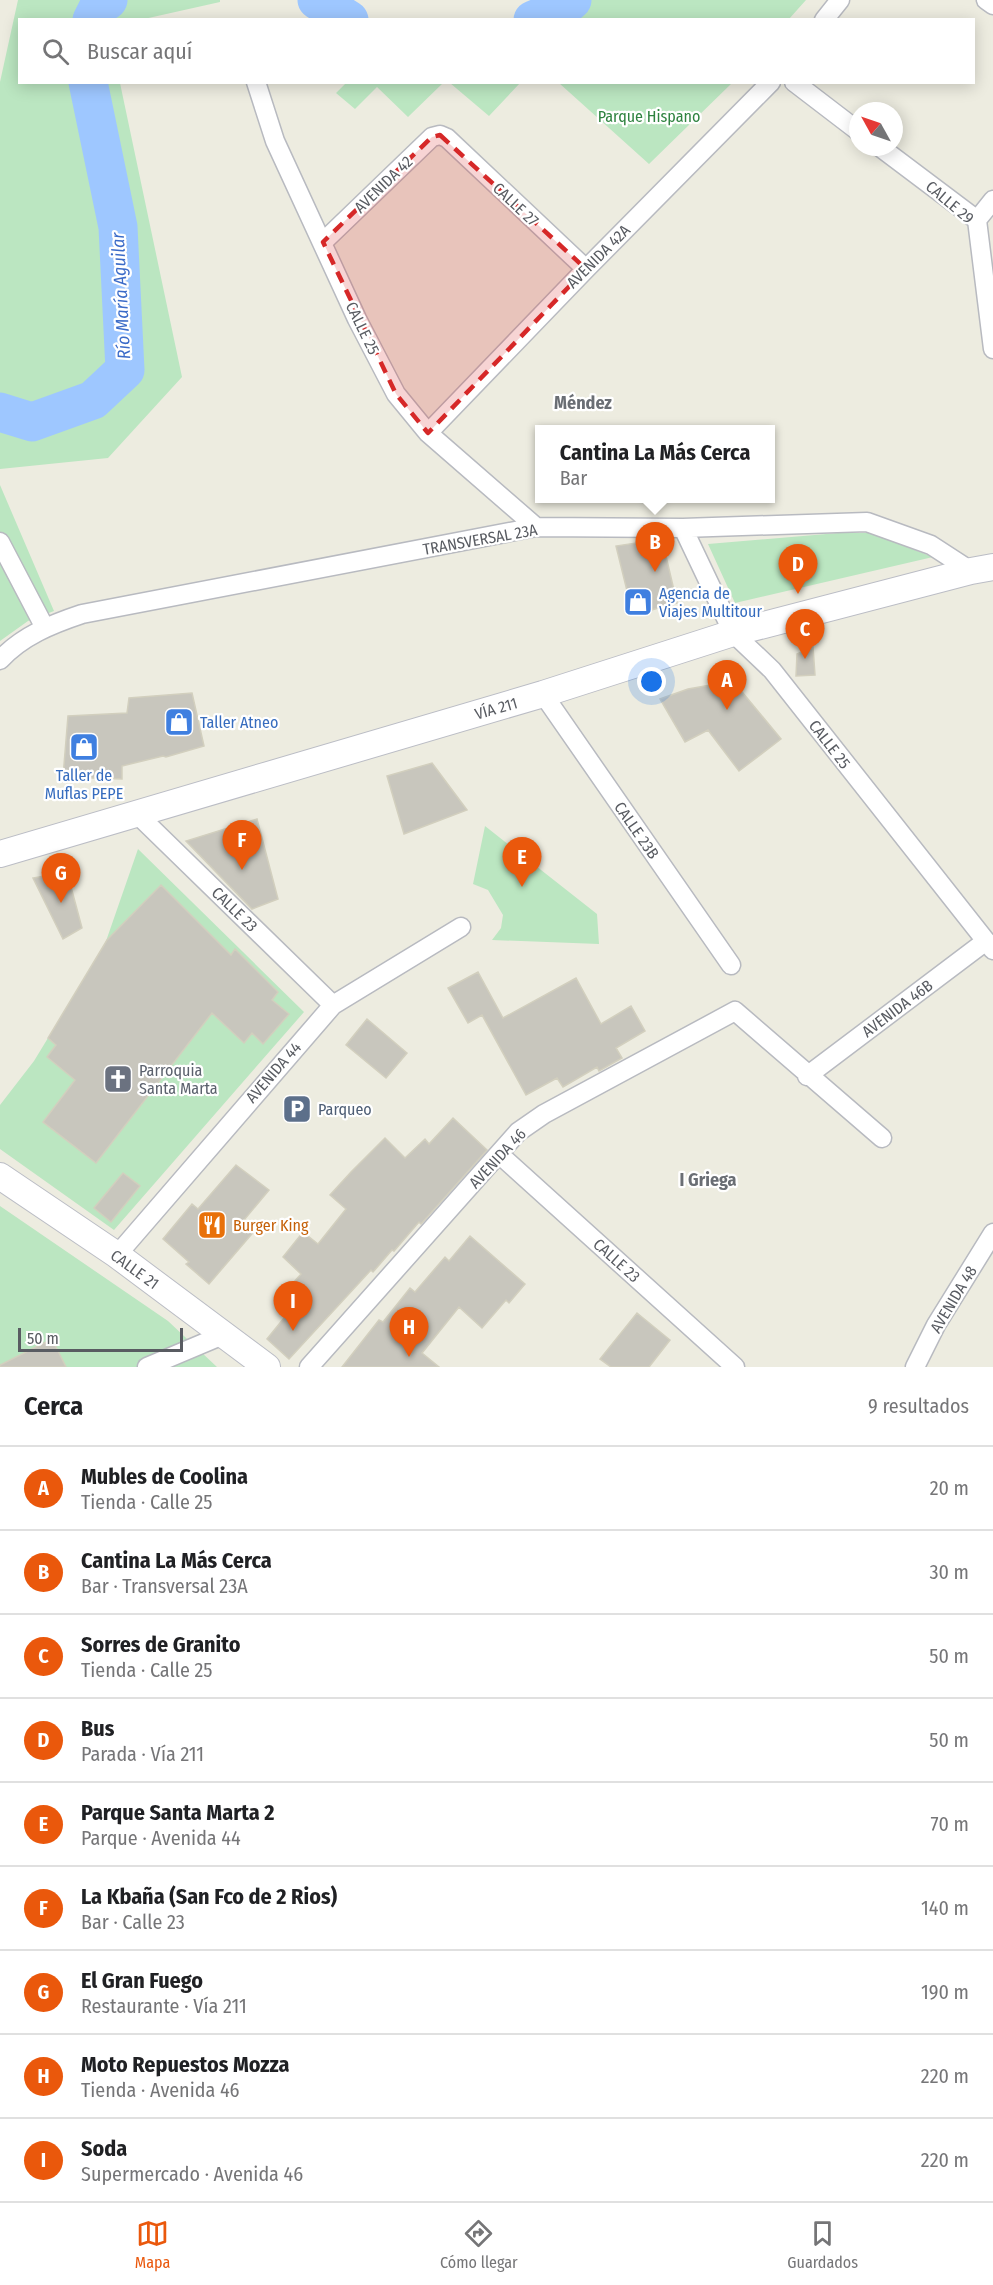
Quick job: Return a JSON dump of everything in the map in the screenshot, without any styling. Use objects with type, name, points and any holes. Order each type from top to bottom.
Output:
[{"type":"main road","name":"VÍA 211","points":[[0,854],[543,694],[733,633],[982,569]]},
{"type":"main road","name":"CALLE 21","points":[[0,1176],[117,1255],[267,1367]]},
{"type":"street","points":[[826,18],[840,0]]},
{"type":"street","points":[[986,0],[993,5]]},
{"type":"street","name":"CALLE 25","points":[[257,84],[276,141],[357,319],[396,394],[428,433],[536,527]]},
{"type":"street","name":"AVENIDA 42A","points":[[428,433],[769,84]]},
{"type":"street","points":[[797,84],[849,124]]},
{"type":"street","name":"AVENIDA 42","points":[[323,242],[432,137],[440,135],[447,138]]},
{"type":"street","name":"CALLE 27","points":[[447,138],[586,269]]},
{"type":"street","name":"CALLE 29","points":[[892,156],[977,220],[993,349]]},
{"type":"street","points":[[977,220],[993,200]]},
{"type":"street","name":"TRANSVERSAL 23A","points":[[0,660],[12,647],[26,638],[82,614],[536,527],[683,528],[867,522],[931,545],[982,569]]},
{"type":"street","name":"CALLE 25","points":[[683,528],[733,633],[772,670],[990,946]]},
{"type":"street","points":[[0,542],[45,628]]},
{"type":"street","name":"CALLE 23B","points":[[543,694],[731,965]]},
{"type":"street","name":"CALLE 23","points":[[137,814],[333,1005]]},
{"type":"street","name":"AVENIDA 44","points":[[117,1255],[333,1005],[461,927]]},
{"type":"street","name":"AVENIDA 46B","points":[[807,1076],[990,946]]},
{"type":"street","name":"AVENIDA 46","points":[[309,1367],[518,1132],[544,1114],[735,1011],[807,1076]]},
{"type":"street","points":[[807,1076],[882,1138]]},
{"type":"street","name":"CALLE 23","points":[[499,1154],[735,1367]]},
{"type":"street","name":"AVENIDA 48","points":[[915,1367],[936,1325],[993,1233]]},
{"type":"street","points":[[147,1367],[223,1335]]},
{"type":"highlighted area","points":[[440,135],[586,269],[428,433],[396,394],[323,242],[432,137]]},
{"type":"green space","points":[[18,0],[220,0],[220,2],[148,18],[18,18],[18,84],[120,84],[182,377],[108,458],[0,469],[0,82]]},
{"type":"green space","points":[[584,0],[806,0],[790,18],[558,18]]},
{"type":"green space","points":[[345,84],[442,84],[408,117],[377,87],[355,109],[336,93]]},
{"type":"green space","points":[[451,84],[519,84],[489,116]]},
{"type":"green space","name":"Parque Hispano","points":[[560,84],[731,84],[649,164]]},
{"type":"green space","points":[[0,485],[54,611],[28,621],[0,641]]},
{"type":"green space","points":[[838,533],[870,533],[933,557],[735,603],[708,544]]},
{"type":"green space","points":[[485,826],[597,914],[599,944],[492,940],[501,928],[503,915],[488,890],[473,884]]},
{"type":"green space","points":[[138,849],[304,1012],[114,1230],[0,1149],[0,1105],[34,1061],[48,1038],[56,1045],[47,1057],[70,1075],[105,944]],"holes":[[[186,1013],[203,1025],[96,1163],[43,1122],[109,1037]]]},
{"type":"green space","points":[[0,1206],[168,1321],[217,1367],[0,1367]]},
{"type":"building","points":[[662,539],[677,603],[633,615],[616,546]]},
{"type":"building","points":[[813,647],[815,675],[796,676],[797,654]]},
{"type":"building","points":[[733,681],[781,739],[739,771],[708,730],[685,742],[660,699],[688,689]]},
{"type":"building","points":[[192,693],[204,746],[122,766],[122,779],[63,777],[68,716],[127,713],[129,698]]},
{"type":"building","points":[[432,763],[467,810],[404,834],[387,776]]},
{"type":"building","points":[[257,819],[278,899],[252,909],[186,841]]},
{"type":"building","points":[[67,872],[82,928],[63,939],[33,878]]},
{"type":"building","points":[[161,885],[231,955],[235,949],[278,992],[272,1000],[289,1014],[263,1044],[252,1033],[244,1043],[212,1013],[96,1163],[43,1122],[75,1080],[47,1057],[56,1045],[48,1038],[107,940]]},
{"type":"building","points":[[478,972],[503,1018],[576,978],[601,1024],[631,1006],[645,1031],[616,1048],[622,1058],[599,1071],[597,1067],[563,1087],[557,1078],[526,1095],[482,1015],[468,1023],[448,988]]},
{"type":"building","points":[[367,1019],[407,1053],[386,1078],[346,1045]]},
{"type":"building","points":[[453,1118],[487,1150],[421,1224],[419,1222],[373,1272],[371,1270],[289,1359],[267,1339],[297,1302],[286,1291],[301,1274],[283,1257],[303,1232],[318,1244],[346,1209],[330,1195],[385,1138],[405,1158],[425,1139],[429,1144]]},
{"type":"building","name":"Burger King","points":[[236,1165],[269,1190],[244,1220],[256,1229],[209,1284],[163,1239],[192,1204],[198,1209]]},
{"type":"building","points":[[123,1173],[140,1186],[111,1222],[94,1208]]},
{"type":"building","points":[[470,1236],[525,1284],[509,1303],[506,1300],[482,1328],[459,1307],[422,1353],[439,1367],[342,1367],[379,1320],[383,1322],[410,1288],[415,1292],[445,1257],[449,1261]]},
{"type":"building","points":[[637,1313],[670,1340],[649,1367],[611,1367],[600,1359]]},
{"type":"building","points":[[52,1339],[66,1367],[0,1367],[0,1365]]},
{"type":"waterway","name":"Río María Aguilar","points":[[93,18],[99,6],[108,0]]},
{"type":"waterway","name":"Río María Aguilar","points":[[317,0],[346,18]]},
{"type":"waterway","name":"Río María Aguilar","points":[[538,18],[563,8],[572,0]]},
{"type":"waterway","name":"Río María Aguilar","points":[[0,412],[32,422],[93,400],[125,370],[118,227],[88,84]]},
{"type":"place","name":"Cantina La Más Cerca","points":[[655,572]]},
{"type":"place","name":"Bus","points":[[798,594]]},
{"type":"place","name":"Agencia de Viajes Multitour","points":[[638,602]]},
{"type":"place","name":"Sorres de Granito","points":[[805,659]]},
{"type":"place","name":"Mubles de Coolina","points":[[727,710]]},
{"type":"place","name":"Taller Atneo","points":[[179,722]]},
{"type":"place","name":"Taller de Muflas PEPE","points":[[84,747]]},
{"type":"place","name":"La Kbaña (San Fco de 2 Rios)","points":[[242,870]]},
{"type":"place","name":"Parque Santa Marta 2","points":[[522,887]]},
{"type":"place","name":"El Gran Fuego","points":[[61,903]]},
{"type":"place","name":"Parroquia Santa Marta","points":[[118,1079]]},
{"type":"place","name":"Parqueo","points":[[297,1109]]},
{"type":"place","name":"Burger King","points":[[212,1225]]},
{"type":"place","name":"Soda","points":[[293,1331]]},
{"type":"place","name":"Moto Repuestos Mozza","points":[[409,1357]]},
{"type":"district","name":"Méndez","points":[[583,403]]},
{"type":"district","name":"I Griega","points":[[708,1180]]}]
